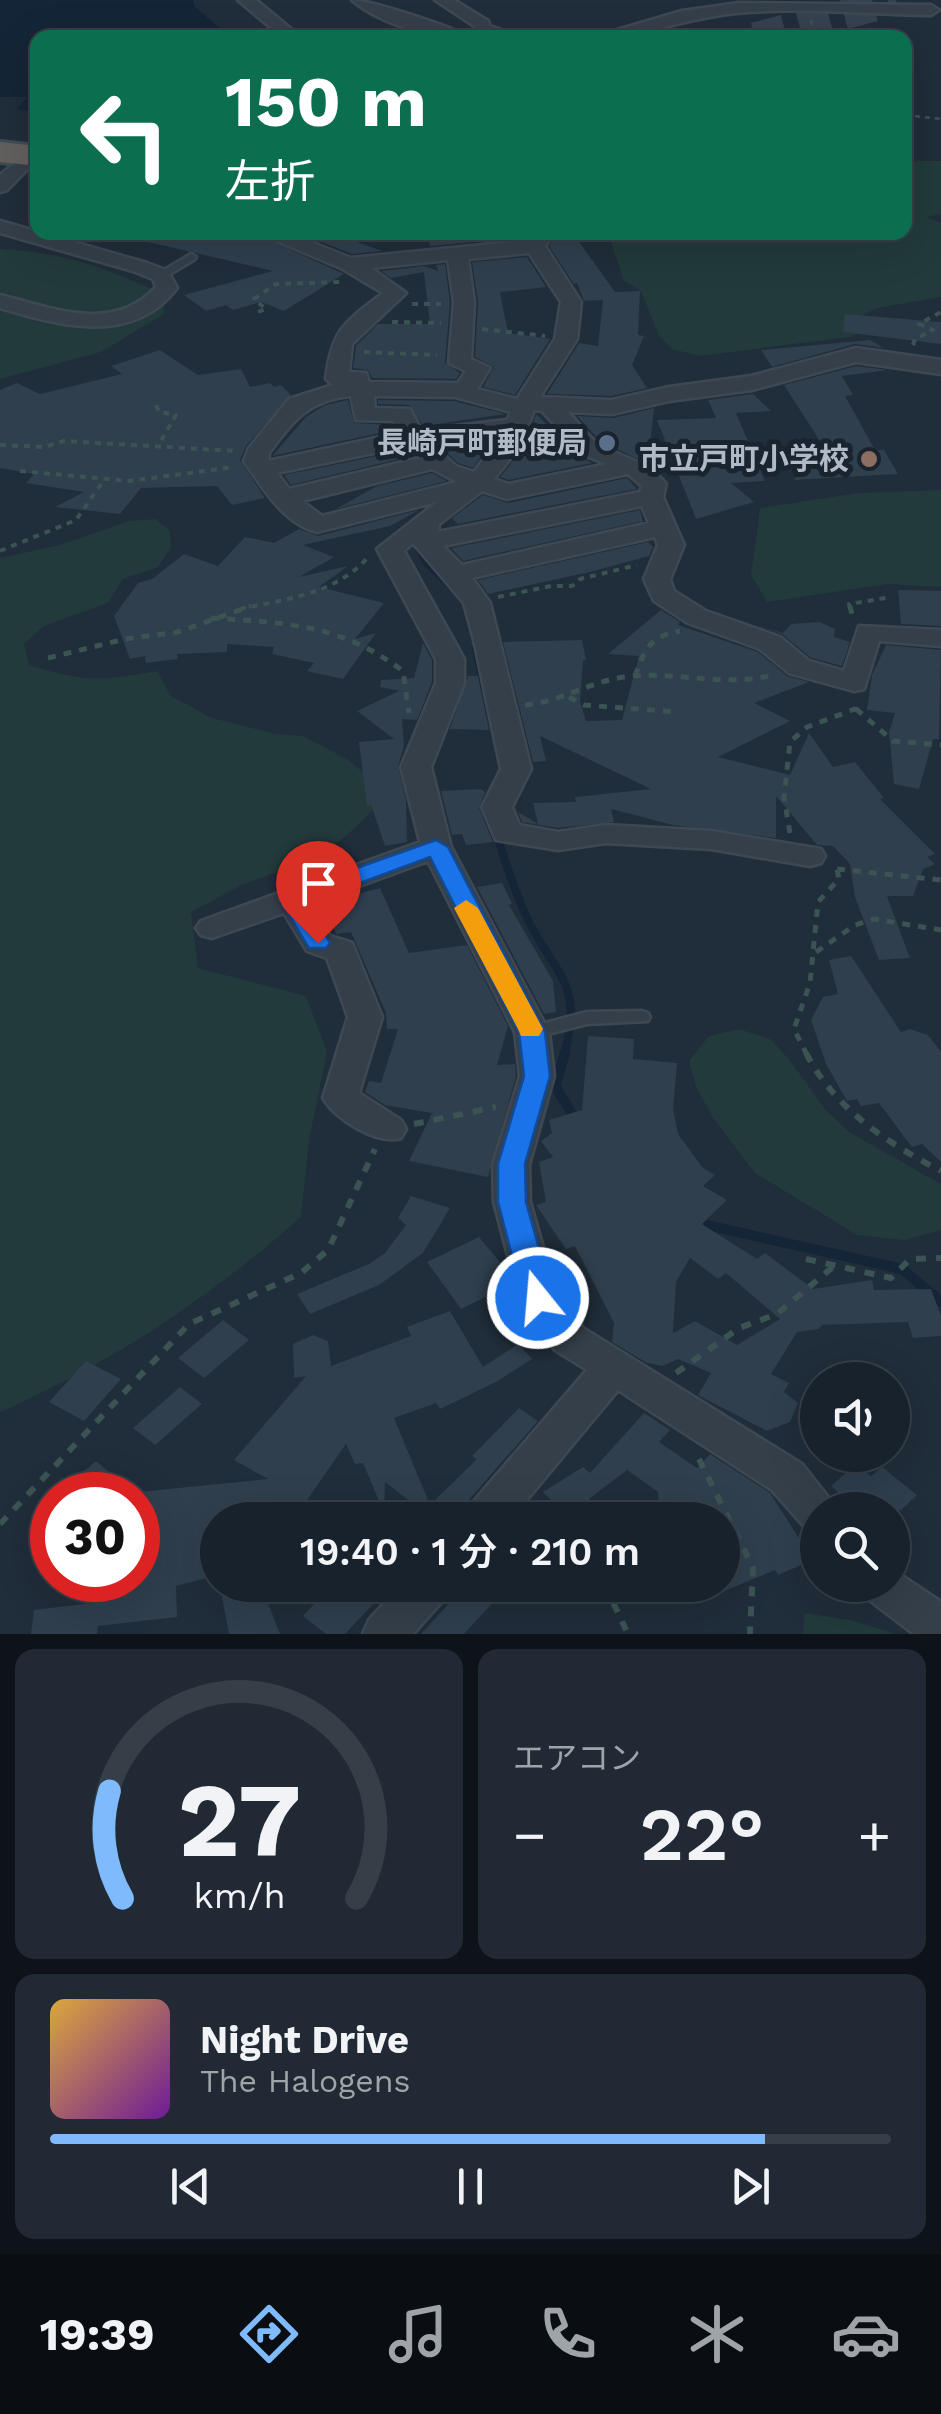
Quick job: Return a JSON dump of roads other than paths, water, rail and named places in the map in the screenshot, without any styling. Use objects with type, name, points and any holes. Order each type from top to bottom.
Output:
[{"type":"street","points":[[246,0],[284,30]]},
{"type":"street","points":[[360,0],[396,18],[436,30]]},
{"type":"street","points":[[629,30],[682,16],[739,8],[878,7],[933,14]]},
{"type":"street","points":[[442,8],[489,30]]},
{"type":"street","points":[[682,30],[730,19],[933,14]]},
{"type":"street","points":[[0,186],[16,156]]},
{"type":"street","points":[[0,227],[30,236]]},
{"type":"street","points":[[0,301],[51,316],[109,321],[156,301],[167,288],[160,275],[43,240]]},
{"type":"street","points":[[285,240],[375,276],[396,293],[359,322],[341,343],[337,378],[358,378],[364,416],[402,414],[412,439],[436,461],[475,485],[507,492],[633,466]]},
{"type":"street","points":[[422,240],[430,257]]},
{"type":"street","points":[[355,268],[523,240]]},
{"type":"street","points":[[539,240],[571,302],[566,339],[508,445],[475,485],[415,535],[390,548],[450,659],[450,682],[416,768],[436,847],[532,1032],[537,1076],[512,1164],[512,1202],[532,1281],[550,1317],[569,1338],[612,1369],[786,1477],[800,1492]]},
{"type":"street","points":[[457,254],[464,319],[460,363],[479,368],[464,392]]},
{"type":"street","points":[[259,463],[412,439],[529,410],[612,407],[669,394],[752,383],[833,358],[856,356],[941,366]]},
{"type":"street","points":[[259,463],[301,398],[360,389],[464,392],[529,410],[591,450],[633,466],[654,484],[650,497],[666,526],[670,554],[656,579],[658,586],[663,595],[697,617],[770,643],[792,664],[854,696],[868,632],[941,638]]},
{"type":"street","points":[[283,498],[436,461]]},
{"type":"street","points":[[259,463],[283,498],[317,525],[475,485]]},
{"type":"street","points":[[415,535],[650,497]]},
{"type":"street","points":[[456,574],[666,526]]},
{"type":"street","points":[[415,535],[456,574],[476,601],[516,770],[498,807],[507,833],[558,841],[606,834],[711,840],[824,863]]},
{"type":"street","points":[[212,928],[436,847]]},
{"type":"street","points":[[292,900],[318,943],[341,951],[365,1017],[340,1098],[388,1129]]},
{"type":"street","points":[[499,1502],[612,1369]]},
{"type":"street","points":[[385,1634],[414,1602]]},
{"type":"street","points":[[906,1602],[941,1628]]},
{"type":"lane","points":[[160,275],[191,257]]},
{"type":"lane","points":[[532,1032],[587,1018],[642,1018]]},
{"type":"water","points":[[0,0],[193,0],[194,6],[222,30],[30,30],[30,112],[17,109],[27,97],[0,97]]},
{"type":"waterway","points":[[416,544],[425,562],[458,594]]},
{"type":"waterway","points":[[476,649],[485,688]]},
{"type":"waterway","points":[[496,832],[523,909],[569,996],[571,1012],[564,1055]]},
{"type":"waterway","points":[[565,1053],[555,1086],[577,1122]]},
{"type":"waterway","points":[[693,1222],[902,1269],[941,1302]]},
{"type":"tunnel","points":[[785,30],[896,0]]},
{"type":"place","name":"長崎戸町郵便局","points":[[607,443]]},
{"type":"place","name":"市立戸町小学校","points":[[869,459]]}]
